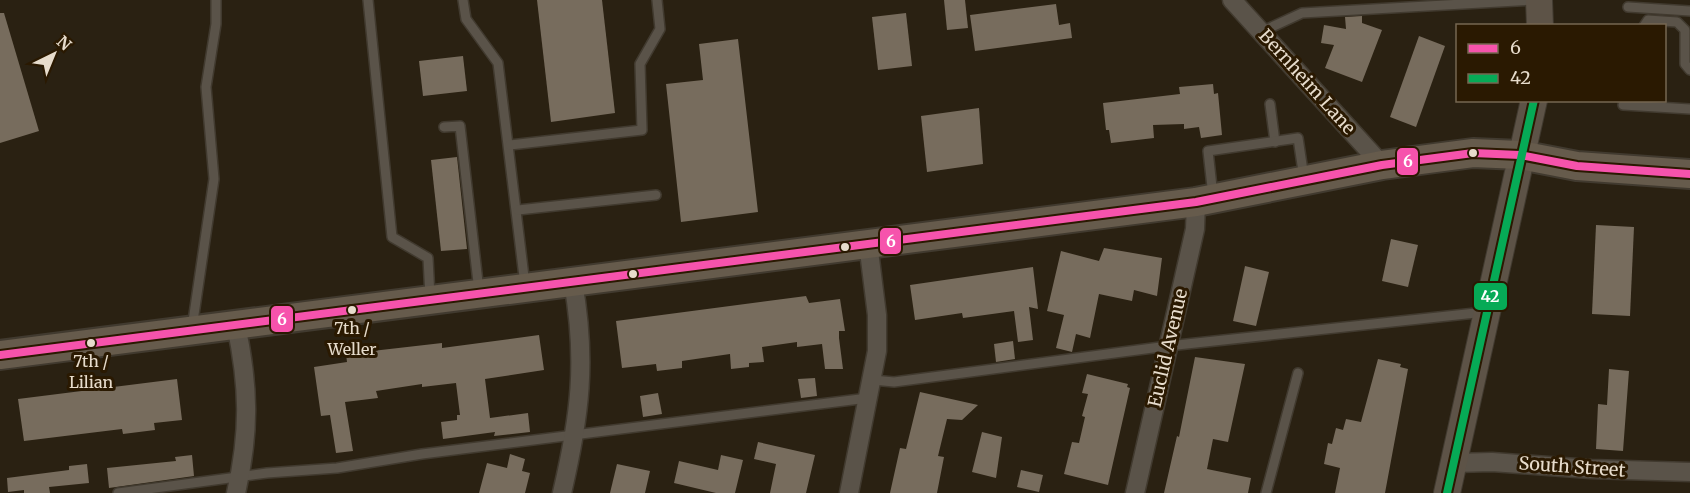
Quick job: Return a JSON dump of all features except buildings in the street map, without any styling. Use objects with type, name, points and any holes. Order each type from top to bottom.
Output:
[{"type":"main road","points":[[1539,0],[1540,24]]},
{"type":"main road","points":[[1447,493],[1533,102]]},
{"type":"main road","points":[[0,355],[1204,200],[1382,165],[1473,153],[1520,155],[1577,166],[1690,174]]},
{"type":"street","name":"Bernheim Lane","points":[[1232,0],[1382,165]]},
{"type":"street","name":"Euclid Avenue","points":[[1135,493],[1195,229],[1204,200]]},
{"type":"street","points":[[849,493],[872,389],[877,351],[877,315],[868,243]]},
{"type":"street","points":[[562,493],[575,435],[582,365],[580,322],[573,282]]},
{"type":"street","points":[[236,325],[245,364],[248,411],[247,442],[238,485]]},
{"type":"street","name":"South Street","points":[[1454,463],[1492,462],[1591,469],[1690,472]]},
{"type":"lane","points":[[192,331],[214,179],[206,87],[216,24],[216,0]]},
{"type":"lane","points":[[368,0],[392,237],[428,258],[431,300]]},
{"type":"lane","points":[[463,0],[466,19],[498,63],[526,287]]},
{"type":"lane","points":[[510,146],[642,130],[640,64],[660,29],[657,0]]},
{"type":"lane","points":[[1261,32],[1302,13],[1385,4],[1534,0]]},
{"type":"lane","points":[[1628,7],[1690,11]]},
{"type":"lane","points":[[1645,24],[1648,20],[1677,22],[1685,30],[1684,64],[1690,70]]},
{"type":"lane","points":[[1270,104],[1275,142]]},
{"type":"lane","points":[[1623,105],[1690,109]]},
{"type":"lane","points":[[444,127],[460,126],[479,293]]},
{"type":"lane","points":[[1204,200],[1208,151],[1298,138],[1304,180]]},
{"type":"lane","points":[[518,210],[656,195]]},
{"type":"lane","points":[[118,493],[238,485],[422,454],[575,435],[872,389],[894,382],[1168,346],[1488,311]]},
{"type":"lane","points":[[1266,493],[1298,373]]},
{"type":"transit line","name":"42","points":[[1447,493],[1534,102]]},
{"type":"transit line","name":"6","points":[[0,355],[1196,202],[1382,165],[1473,153],[1520,155],[1577,166],[1690,174]]},
{"type":"place","name":"7th / Weller","points":[[352,310]]},
{"type":"place","name":"7th / Lilian","points":[[91,343]]}]
